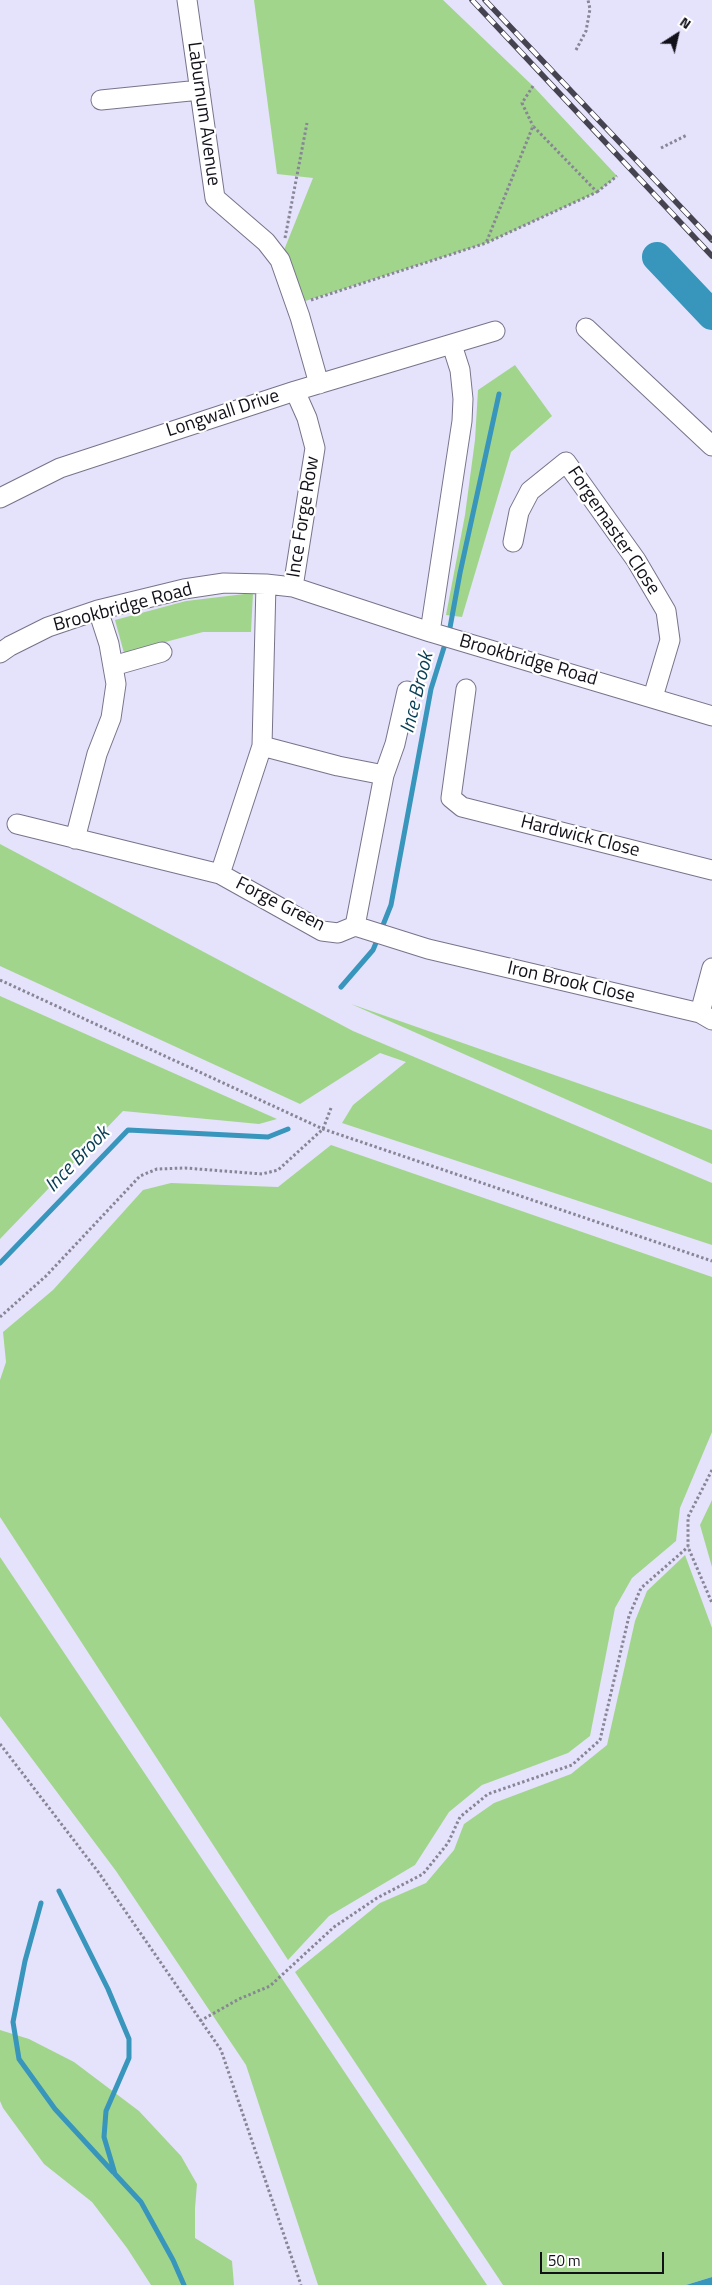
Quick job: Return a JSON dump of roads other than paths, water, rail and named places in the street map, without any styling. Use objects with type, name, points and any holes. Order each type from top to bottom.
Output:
[{"type":"street","name":"Laburnum Avenue","points":[[187,0],[215,198],[266,242],[280,260],[298,310],[319,384]]},
{"type":"street","points":[[101,100],[200,90]]},
{"type":"street","points":[[586,328],[712,446]]},
{"type":"street","name":"Longwall Drive","points":[[0,498],[60,468],[295,391],[495,331]]},
{"type":"street","points":[[434,633],[462,421],[463,399],[460,370],[452,345]]},
{"type":"street","name":"Ince Forge Row","points":[[293,587],[315,448],[307,418],[295,391]]},
{"type":"street","name":"Forgemaster Close","points":[[513,542],[519,512],[530,491],[566,462],[636,560],[666,611],[670,640],[653,697]]},
{"type":"street","name":"Brookbridge Road","points":[[3,643],[98,610],[184,589],[224,583],[266,584],[293,587],[469,644],[712,716]]},
{"type":"street","name":"Forge Green","points":[[266,584],[262,746],[220,874],[322,931],[338,933],[358,927],[384,775],[395,744],[407,691]]},
{"type":"street","points":[[75,839],[98,754],[111,718],[116,684],[109,644],[98,610]]},
{"type":"street","points":[[113,666],[162,652]]},
{"type":"street","name":"Hardwick Close","points":[[466,689],[451,798],[462,807],[712,870]]},
{"type":"street","points":[[262,746],[338,766],[384,775]]},
{"type":"street","points":[[17,824],[220,874]]},
{"type":"street","name":"Iron Brook Close","points":[[358,927],[428,950],[706,1016]]},
{"type":"street","points":[[706,1016],[712,968]]},
{"type":"water","points":[[712,2277],[712,2285],[686,2285]]},
{"type":"waterway","points":[[657,257],[712,315]]},
{"type":"waterway","name":"Ince Brook","points":[[449,633],[460,573],[499,394]]},
{"type":"waterway","name":"Ince Brook","points":[[381,930],[391,905],[431,689],[446,641]]},
{"type":"waterway","name":"Ince Brook","points":[[341,987],[373,950],[378,938]]},
{"type":"waterway","name":"Ince Brook","points":[[0,1263],[128,1130],[268,1137],[288,1129]]},
{"type":"waterway","points":[[59,1891],[108,1989],[129,2039],[129,2058],[106,2111],[104,2137],[115,2174],[141,2202],[173,2260],[184,2285]]},
{"type":"waterway","points":[[41,1903],[25,1961],[13,2022],[19,2059],[55,2109],[113,2172]]},
{"type":"railway","points":[[472,0],[712,256]]},
{"type":"railway","points":[[485,0],[712,240]]}]
